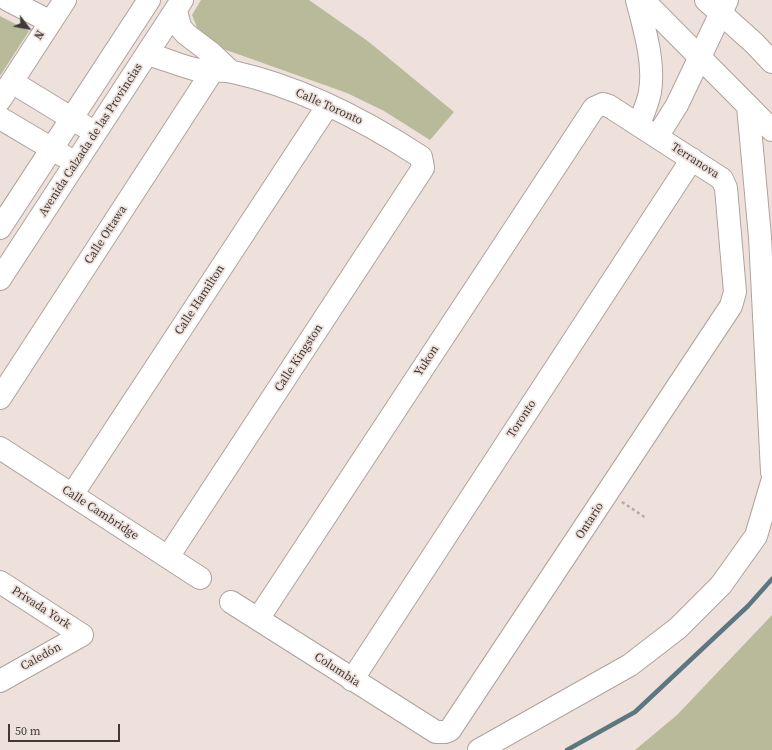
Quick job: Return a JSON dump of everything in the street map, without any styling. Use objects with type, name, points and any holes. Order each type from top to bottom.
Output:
[{"type":"street","points":[[8,0],[51,22]]},
{"type":"street","points":[[0,100],[65,0]]},
{"type":"street","points":[[0,228],[149,0]]},
{"type":"street","points":[[637,0],[647,42],[650,66],[650,92],[639,124]]},
{"type":"street","points":[[643,0],[772,130]]},
{"type":"street","name":"Avenida Calzada de las Provincias","points":[[0,279],[179,5]]},
{"type":"street","name":"Calle Toronto","points":[[179,5],[180,27],[221,68]]},
{"type":"street","points":[[657,137],[677,105],[700,58],[718,5],[772,62]]},
{"type":"street","name":"Calle Toronto","points":[[147,54],[191,68],[221,68],[297,92],[373,127],[421,156]]},
{"type":"street","name":"Calle Ottawa","points":[[0,398],[221,68]]},
{"type":"street","points":[[12,82],[95,133]]},
{"type":"street","name":"Terranova","points":[[598,105],[603,104],[608,106],[639,124],[722,179],[725,183],[735,292],[731,306]]},
{"type":"street","name":"Calle Hamilton","points":[[72,495],[328,105]]},
{"type":"street","name":"Yukon","points":[[258,619],[581,126],[594,108],[598,105]]},
{"type":"street","points":[[748,106],[760,237],[772,472]]},
{"type":"street","points":[[0,118],[76,163]]},
{"type":"street","name":"Calle Kingston","points":[[168,557],[423,168],[421,156]]},
{"type":"street","name":"Toronto","points":[[352,680],[692,159]]},
{"type":"street","name":"Ontario","points":[[445,732],[455,725],[731,306]]},
{"type":"street","name":"Calle Cambridge","points":[[0,448],[200,578]]},
{"type":"street","points":[[479,750],[630,665],[678,628],[721,585],[756,536],[772,482]]},
{"type":"street","name":"Privada York","points":[[0,582],[82,635]]},
{"type":"street","name":"Columbia","points":[[231,602],[436,732],[445,732]]},
{"type":"street","name":"Caledón","points":[[0,681],[82,635]]},
{"type":"path","points":[[608,494],[646,518]]},
{"type":"green space","points":[[201,0],[309,0],[369,42],[454,112],[430,140],[384,111],[347,93],[215,46],[198,30],[192,15]]},
{"type":"green space","points":[[0,16],[29,31],[0,76]]},
{"type":"green space","points":[[772,615],[772,750],[635,750],[677,715]]},
{"type":"waterway","points":[[567,750],[635,712],[748,606],[772,579]]}]
